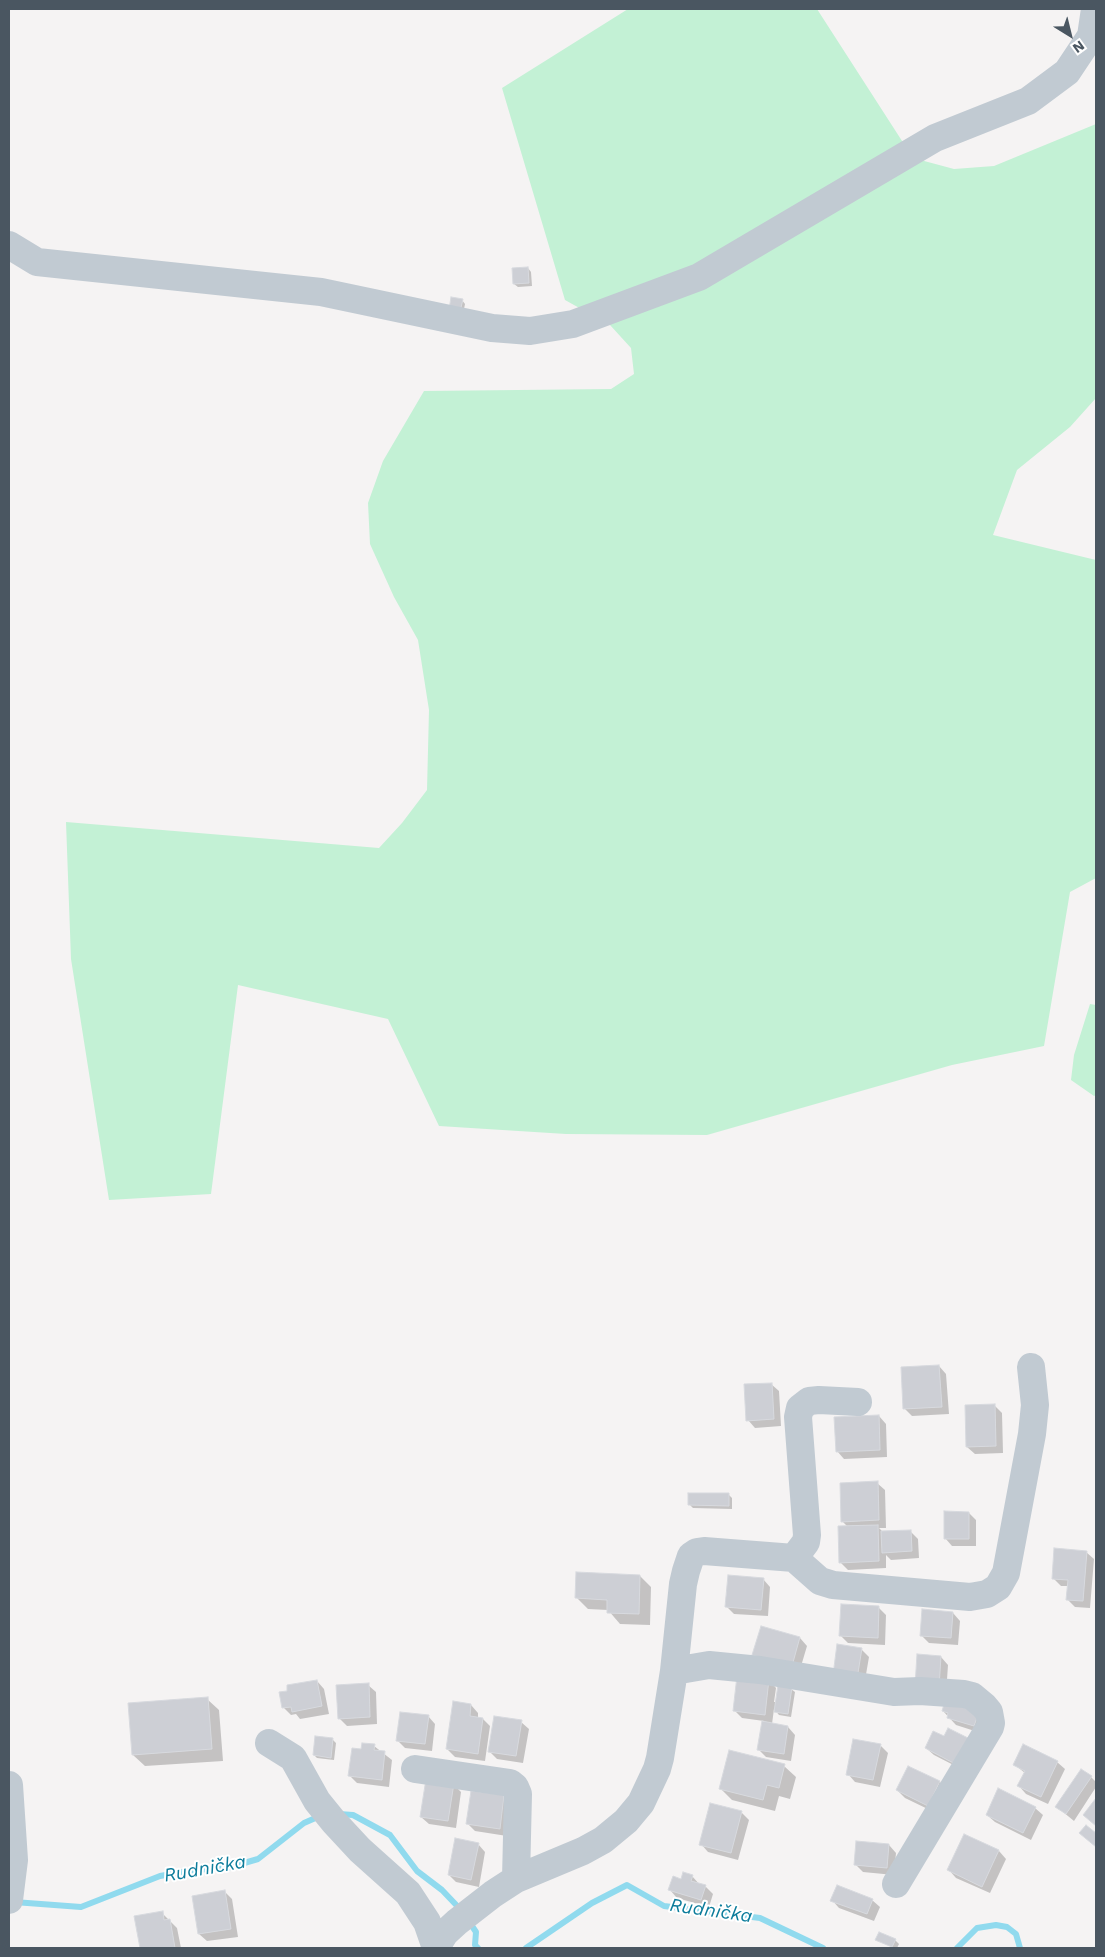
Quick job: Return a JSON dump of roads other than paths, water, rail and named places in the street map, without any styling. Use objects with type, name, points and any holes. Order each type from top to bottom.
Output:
[{"type":"street","points":[[9,245],[37,262],[321,292],[492,328],[530,331],[573,324],[699,277],[935,138],[1028,101],[1067,72],[1091,36],[1095,9]]},
{"type":"street","points":[[436,1948],[445,1933],[466,1915],[516,1879],[584,1851],[603,1840],[626,1821],[641,1803],[660,1758],[674,1671],[686,1571],[691,1556],[697,1552],[794,1558],[820,1581],[833,1585],[970,1597],[987,1594],[998,1587],[1006,1573],[1032,1434],[1035,1406],[1031,1367]]},
{"type":"street","points":[[794,1558],[806,1542],[807,1535],[798,1417],[800,1408],[809,1401],[858,1402]]},
{"type":"street","points":[[674,1671],[709,1665],[723,1665],[894,1692],[920,1691],[964,1694],[979,1700],[989,1712],[990,1727],[896,1884]]},
{"type":"street","points":[[269,1743],[293,1758],[317,1801],[334,1822],[360,1850],[408,1894],[427,1922],[436,1948]]},
{"type":"street","points":[[415,1769],[510,1783],[515,1787],[518,1794],[516,1879]]},
{"type":"street","points":[[9,1785],[14,1860],[9,1895]]},
{"type":"waterway","name":"Rudnička","points":[[339,1814],[353,1815],[390,1835],[417,1871],[442,1890],[461,1910]]},
{"type":"waterway","name":"Rudnička","points":[[14,1902],[81,1907],[160,1876],[194,1870],[227,1868],[258,1859],[304,1823],[320,1816]]},
{"type":"waterway","name":"Rudnička","points":[[526,1948],[592,1903],[627,1885],[664,1906],[760,1918],[823,1948]]},
{"type":"waterway","name":"Rudnička","points":[[468,1920],[476,1932],[475,1945],[478,1948]]},
{"type":"waterway","name":"Rudnička","points":[[957,1948],[977,1928],[996,1925],[1007,1927],[1016,1934],[1020,1948]]}]
